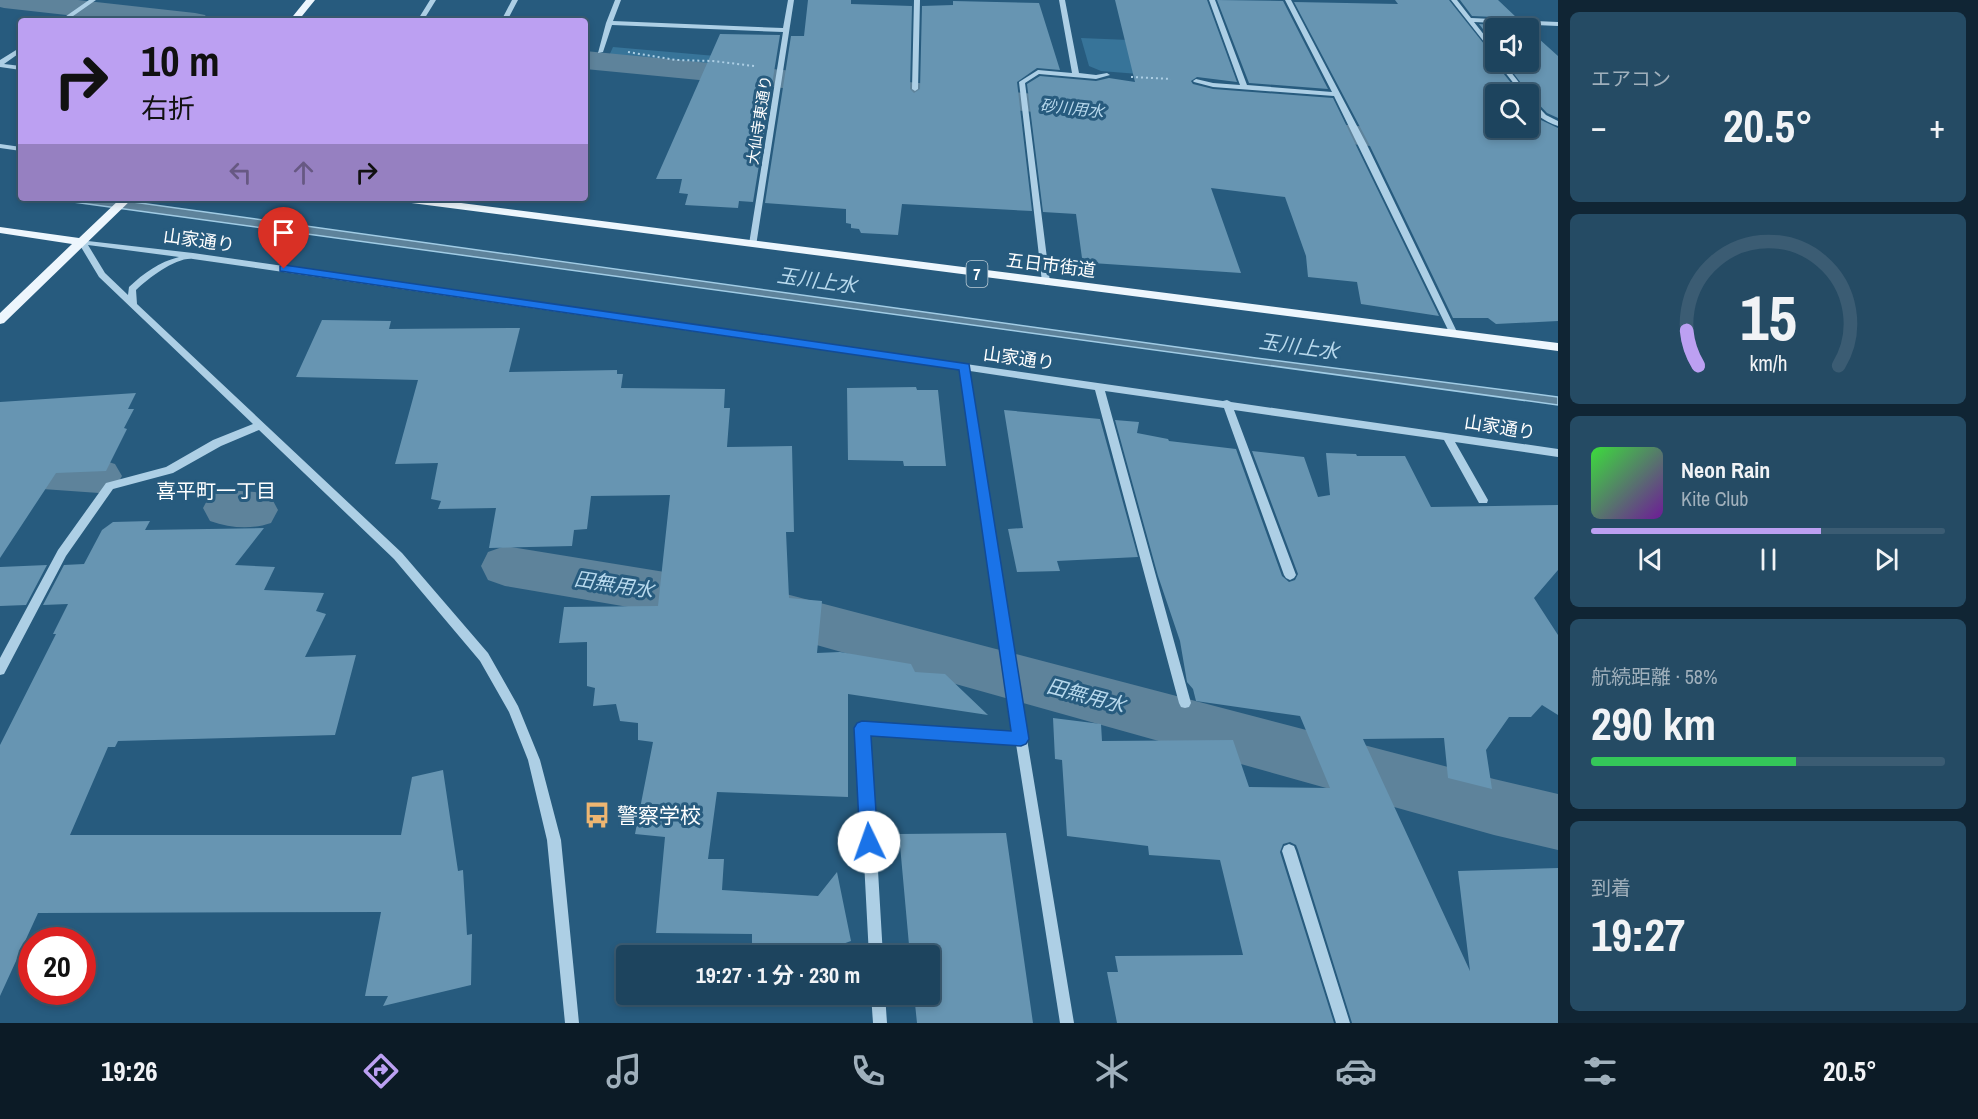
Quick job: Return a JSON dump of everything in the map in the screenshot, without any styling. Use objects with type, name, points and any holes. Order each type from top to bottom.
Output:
[{"type":"main road","points":[[296,18],[311,0]]},
{"type":"main road","points":[[0,320],[124,201]]},
{"type":"main road","name":"五日市街道","points":[[419,201],[1558,347]]},
{"type":"main road","points":[[0,230],[82,242]]},
{"type":"street","points":[[422,18],[433,0]]},
{"type":"street","points":[[506,18],[515,0]]},
{"type":"street","points":[[600,50],[618,0]]},
{"type":"street","name":"大仙寺東通り","points":[[753,244],[792,0]]},
{"type":"street","points":[[915,89],[917,0]]},
{"type":"street","points":[[1062,0],[1076,75]]},
{"type":"street","points":[[1212,0],[1244,87]]},
{"type":"street","points":[[1288,0],[1363,145],[1454,333]]},
{"type":"street","points":[[1454,0],[1485,41]]},
{"type":"street","points":[[66,18],[90,2]]},
{"type":"street","points":[[1469,20],[1558,24]]},
{"type":"street","points":[[609,23],[787,30]]},
{"type":"street","points":[[0,64],[18,51]]},
{"type":"street","points":[[0,64],[18,67]]},
{"type":"street","points":[[1046,282],[1022,82],[1038,72],[1096,77],[1107,75]]},
{"type":"street","points":[[1508,72],[1518,84]]},
{"type":"street","points":[[1196,81],[1336,94]]},
{"type":"street","points":[[1539,112],[1543,117],[1558,124]]},
{"type":"street","points":[[0,146],[18,149]]},
{"type":"street","points":[[82,242],[102,275],[398,556],[484,657],[514,710],[534,760],[554,840],[572,1023]]},
{"type":"street","name":"山家通り","points":[[82,242],[193,256],[1558,453]]},
{"type":"street","points":[[133,304],[132,289],[148,274],[172,261],[193,256]]},
{"type":"street","points":[[964,367],[1067,1023]]},
{"type":"street","points":[[1099,386],[1185,703]]},
{"type":"street","points":[[1227,404],[1290,575]]},
{"type":"street","points":[[0,670],[62,553],[110,486],[170,470],[217,442],[261,425]]},
{"type":"street","points":[[1447,436],[1483,501]]},
{"type":"street","points":[[875,945],[862,728],[1021,739]]},
{"type":"street","points":[[1289,851],[1343,1023]]},
{"type":"street","points":[[879,1005],[880,1023]]},
{"type":"path","points":[[600,50],[781,70]]},
{"type":"path","points":[[1107,75],[1196,81]]},
{"type":"shaded area","points":[[1081,38],[1177,42],[1188,78],[1101,71],[1089,66]]},
{"type":"shaded area","points":[[613,47],[774,61],[774,74],[608,58]]},
{"type":"shaded area","points":[[66,201],[126,201],[1256,358],[1558,397],[1558,405]]},
{"type":"building","points":[[808,0],[851,0],[851,4],[912,6],[910,89],[914,93],[920,89],[922,6],[953,5],[953,1],[1039,3],[1060,70],[1037,68],[1017,82],[1032,211],[902,204],[898,235],[861,233],[859,229],[851,228],[851,224],[846,223],[846,209],[765,203],[791,36],[804,36]]},
{"type":"building","points":[[1115,0],[1207,0],[1237,82],[1197,77],[1191,81],[1193,84],[1213,89],[1333,98],[1439,316],[1361,304],[1357,282],[1308,277],[1306,256],[1285,197],[1211,188],[1241,273],[1092,263],[1082,258],[1076,214],[1043,212],[1027,84],[1040,76],[1096,81],[1109,78],[1135,82]]},
{"type":"building","points":[[1217,0],[1283,1],[1328,89],[1249,83]]},
{"type":"building","points":[[1395,0],[1449,0],[1485,45],[1485,72],[1502,72],[1512,84],[1485,84],[1485,138],[1539,138],[1539,118],[1558,128],[1558,321],[1496,324],[1488,318],[1453,318],[1369,144],[1294,2],[1398,4]]},
{"type":"building","points":[[1460,0],[1498,0],[1517,18],[1472,16]]},
{"type":"building","points":[[720,34],[780,35],[753,202],[739,201],[738,208],[685,205],[688,194],[679,193],[682,179],[656,179]]},
{"type":"building","points":[[1539,39],[1558,56],[1558,118],[1547,113],[1539,105],[1539,84],[1522,84],[1513,72],[1539,72]]},
{"type":"building","points":[[322,320],[391,321],[389,329],[520,328],[509,372],[617,370],[617,374],[623,374],[621,388],[725,389],[724,408],[730,408],[727,447],[792,446],[794,532],[786,532],[789,598],[822,601],[817,653],[840,652],[911,664],[915,672],[945,674],[988,715],[848,694],[848,797],[717,792],[708,859],[724,859],[722,890],[818,896],[837,872],[851,941],[840,945],[752,945],[752,934],[656,933],[665,837],[635,834],[653,742],[638,740],[638,723],[620,721],[616,704],[593,706],[595,688],[587,686],[587,642],[559,643],[564,607],[658,606],[670,495],[591,496],[587,529],[574,530],[572,546],[489,548],[496,508],[438,509],[441,501],[431,499],[438,463],[395,464],[418,380],[296,377]]},
{"type":"building","points":[[916,387],[917,390],[938,390],[946,466],[904,466],[903,461],[848,460],[847,388]]},
{"type":"building","points":[[136,393],[128,409],[134,409],[124,428],[127,429],[106,471],[56,473],[0,558],[0,402]]},
{"type":"building","points":[[1004,410],[1100,419],[1138,557],[1057,561],[1060,571],[1017,572],[1008,529],[1023,528]]},
{"type":"building","points":[[1115,420],[1139,422],[1137,433],[1169,441],[1236,449],[1282,576],[1289,582],[1295,580],[1298,574],[1252,451],[1304,457],[1318,497],[1330,495],[1326,453],[1356,454],[1357,456],[1405,456],[1431,507],[1558,505],[1558,570],[1534,598],[1558,635],[1558,715],[1542,705],[1531,717],[1509,717],[1486,750],[1492,789],[1448,778],[1444,738],[1363,739],[1470,971],[1458,871],[1558,868],[1558,1023],[1352,1023],[1298,850],[1296,845],[1290,842],[1283,844],[1280,852],[1334,1023],[1117,1023],[1107,972],[1118,972],[1115,956],[1243,955],[1220,860],[1149,855],[1148,846],[1067,836],[1062,760],[1055,759],[1053,718],[1101,724],[1102,741],[1233,740],[1249,787],[1330,788],[1300,716],[1196,701],[1193,689],[1187,682],[1180,641],[1158,576]]},
{"type":"building","points":[[150,521],[145,530],[264,528],[235,565],[275,567],[264,590],[324,593],[316,611],[326,614],[305,657],[356,655],[335,735],[118,741],[115,747],[108,747],[70,835],[401,835],[412,777],[443,770],[458,871],[463,870],[467,935],[472,934],[471,985],[383,1006],[388,996],[365,996],[381,912],[38,913],[32,927],[18,927],[18,957],[0,996],[0,745],[56,634],[53,634],[68,604],[43,605],[64,565],[84,564],[102,530],[113,522]]},
{"type":"building","points":[[47,565],[26,605],[0,606],[0,567]]},
{"type":"building","points":[[1006,833],[1033,1023],[917,1023],[915,1005],[940,1005],[940,945],[909,945],[899,834]]},
{"type":"waterway","name":"砂川用水","points":[[4,0],[168,18]]},
{"type":"waterway","name":"砂川用水","points":[[588,60],[1086,108]]},
{"type":"waterway","name":"砂川用水","points":[[1287,129],[1558,156]]},
{"type":"waterway","name":"田無用水","points":[[0,469],[99,476]]},
{"type":"waterway","name":"田無用水","points":[[226,508],[255,510]]},
{"type":"waterway","name":"田無用水","points":[[505,566],[763,609],[1494,807],[1558,822]]},
{"type":"place","name":"警察学校","points":[[597,815]]},
{"type":"district","name":"喜平町一丁目","points":[[216,490]]},
{"type":"route","points":[[284,269],[964,367],[1021,739],[862,728],[869,842]]},
{"type":"water label","name":"玉川上水","points":[[817,280]]},
{"type":"water label","name":"玉川上水","points":[[1299,346]]}]
